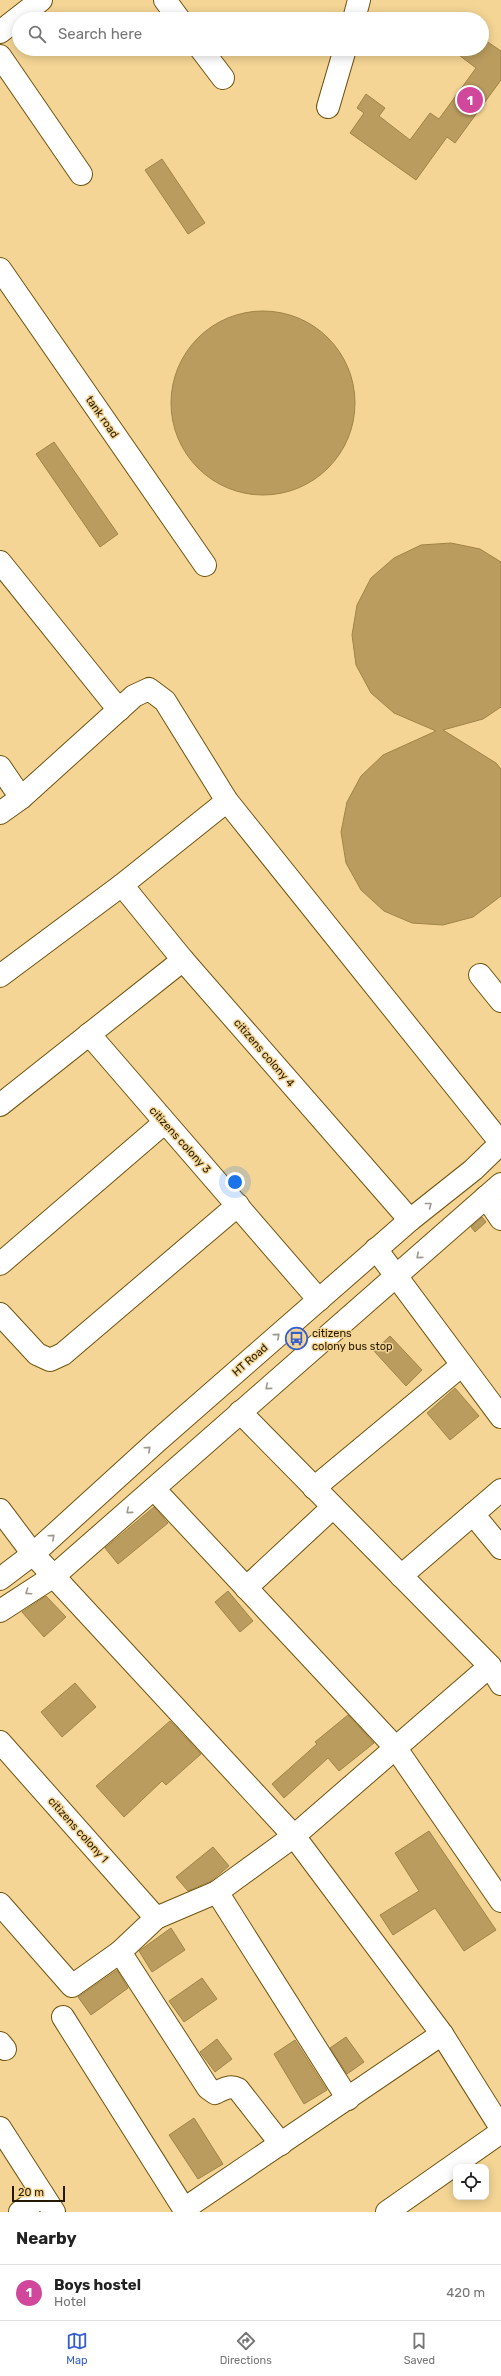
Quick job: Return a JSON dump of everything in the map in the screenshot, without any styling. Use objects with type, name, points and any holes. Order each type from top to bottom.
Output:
[{"type":"street","points":[[26,12],[41,0]]},
{"type":"street","points":[[165,0],[174,12]]},
{"type":"street","points":[[356,12],[360,0]]},
{"type":"street","points":[[0,32],[12,23]]},
{"type":"street","points":[[0,56],[81,174]]},
{"type":"street","points":[[207,56],[223,78]]},
{"type":"street","points":[[328,107],[343,56]]},
{"type":"street","name":"tank road","points":[[0,268],[205,565]]},
{"type":"street","points":[[0,562],[119,710]]},
{"type":"street","points":[[0,813],[21,798],[134,696],[149,689],[165,701],[228,801],[501,1143]]},
{"type":"street","points":[[0,767],[21,798]]},
{"type":"street","points":[[0,976],[122,885],[228,801]]},
{"type":"street","name":"citizens colony 4","points":[[122,885],[183,960],[410,1220]]},
{"type":"street","points":[[0,1105],[183,960]]},
{"type":"street","points":[[480,975],[501,1001]]},
{"type":"street","name":"citizens colony 3","points":[[89,1034],[164,1123],[238,1205],[319,1300]]},
{"type":"street","points":[[0,1264],[164,1123]]},
{"type":"street","name":"HT Road","points":[[0,1579],[33,1554],[155,1443],[376,1249],[473,1170],[501,1143]]},
{"type":"street","points":[[0,1611],[54,1576],[494,1191],[501,1219]]},
{"type":"street","points":[[0,1314],[36,1354],[50,1360],[63,1354],[238,1205]]},
{"type":"street","points":[[376,1249],[501,1417]]},
{"type":"street","points":[[314,1488],[462,1365]]},
{"type":"street","points":[[0,1904],[72,1986],[120,1952],[156,1918],[218,1892],[294,1836],[395,1747],[495,1675],[401,1576],[240,1412]]},
{"type":"street","points":[[154,1489],[395,1747],[501,1901]]},
{"type":"street","points":[[401,1576],[501,1490]]},
{"type":"street","points":[[246,1588],[333,1507]]},
{"type":"street","points":[[0,1510],[33,1554],[294,1836],[442,2034],[501,2128]]},
{"type":"street","points":[[473,1514],[501,1548]]},
{"type":"street","name":"citizens colony 1","points":[[0,1742],[156,1918]]},
{"type":"street","points":[[218,1892],[348,2098]]},
{"type":"street","points":[[120,1952],[204,2082],[215,2093],[225,2088],[238,2089],[281,2144]]},
{"type":"street","points":[[63,2017],[185,2210],[442,2034]]},
{"type":"street","points":[[0,2128],[48,2204],[20,2212]]},
{"type":"street","points":[[387,2212],[501,2132]]},
{"type":"building","points":[[489,43],[501,51],[501,80],[455,143],[447,137],[416,180],[350,133],[364,113],[357,108],[366,94],[385,108],[379,116],[410,140],[430,113],[439,119],[476,68],[460,56],[489,56]]},
{"type":"building","points":[[162,159],[205,223],[188,234],[145,170]]},
{"type":"building","points":[[254,311],[272,311],[298,318],[314,327],[328,338],[339,352],[348,368],[355,394],[355,412],[348,438],[339,454],[328,468],[306,484],[290,491],[272,495],[254,495],[236,491],[220,484],[205,474],[192,461],[182,446],[175,430],[171,412],[171,394],[175,376],[182,360],[192,345],[205,332],[220,322],[236,315]]},
{"type":"building","points":[[54,442],[118,534],[100,547],[36,454]]},
{"type":"building","points":[[451,543],[480,549],[501,562],[501,707],[483,719],[443,730],[496,763],[501,769],[501,896],[473,917],[443,925],[412,923],[384,911],[361,890],[346,863],[341,832],[347,802],[361,776],[383,755],[436,731],[394,713],[371,693],[356,665],[352,635],[357,605],[371,578],[394,558],[421,545]]},
{"type":"building","points":[[482,1217],[486,1222],[475,1232],[471,1227]]},
{"type":"building","points":[[390,1336],[422,1370],[406,1386],[374,1351]]},
{"type":"building","points":[[455,1388],[479,1416],[450,1440],[427,1413]]},
{"type":"building","points":[[154,1507],[168,1523],[118,1564],[105,1548]]},
{"type":"building","points":[[228,1591],[253,1621],[240,1632],[215,1602]]},
{"type":"building","points":[[46,1596],[66,1617],[44,1637],[22,1612]]},
{"type":"building","points":[[75,1683],[96,1707],[62,1737],[41,1712]]},
{"type":"building","points":[[348,1715],[374,1743],[339,1771],[328,1758],[284,1798],[272,1784],[317,1744],[315,1742]]},
{"type":"building","points":[[170,1721],[201,1754],[166,1785],[162,1781],[124,1817],[96,1786]]},
{"type":"building","points":[[429,1831],[496,1930],[464,1951],[435,1908],[393,1935],[380,1915],[419,1891],[395,1853]]},
{"type":"building","points":[[213,1847],[229,1866],[211,1881],[188,1891],[176,1877]]},
{"type":"building","points":[[171,1928],[185,1950],[152,1972],[139,1951]]},
{"type":"building","points":[[117,1970],[128,1988],[91,2015],[78,1997]]},
{"type":"building","points":[[202,1978],[217,1999],[184,2022],[169,2001]]},
{"type":"building","points":[[346,2037],[364,2062],[347,2074],[330,2048]]},
{"type":"building","points":[[217,2039],[232,2059],[215,2072],[200,2052]]},
{"type":"building","points":[[295,2040],[327,2090],[304,2104],[274,2054]]},
{"type":"building","points":[[194,2118],[223,2164],[198,2179],[169,2135]]},
{"type":"place","name":"Boys hostel","points":[[470,100]]},
{"type":"place","name":"citizens colony bus stop","points":[[297,1339]]}]
